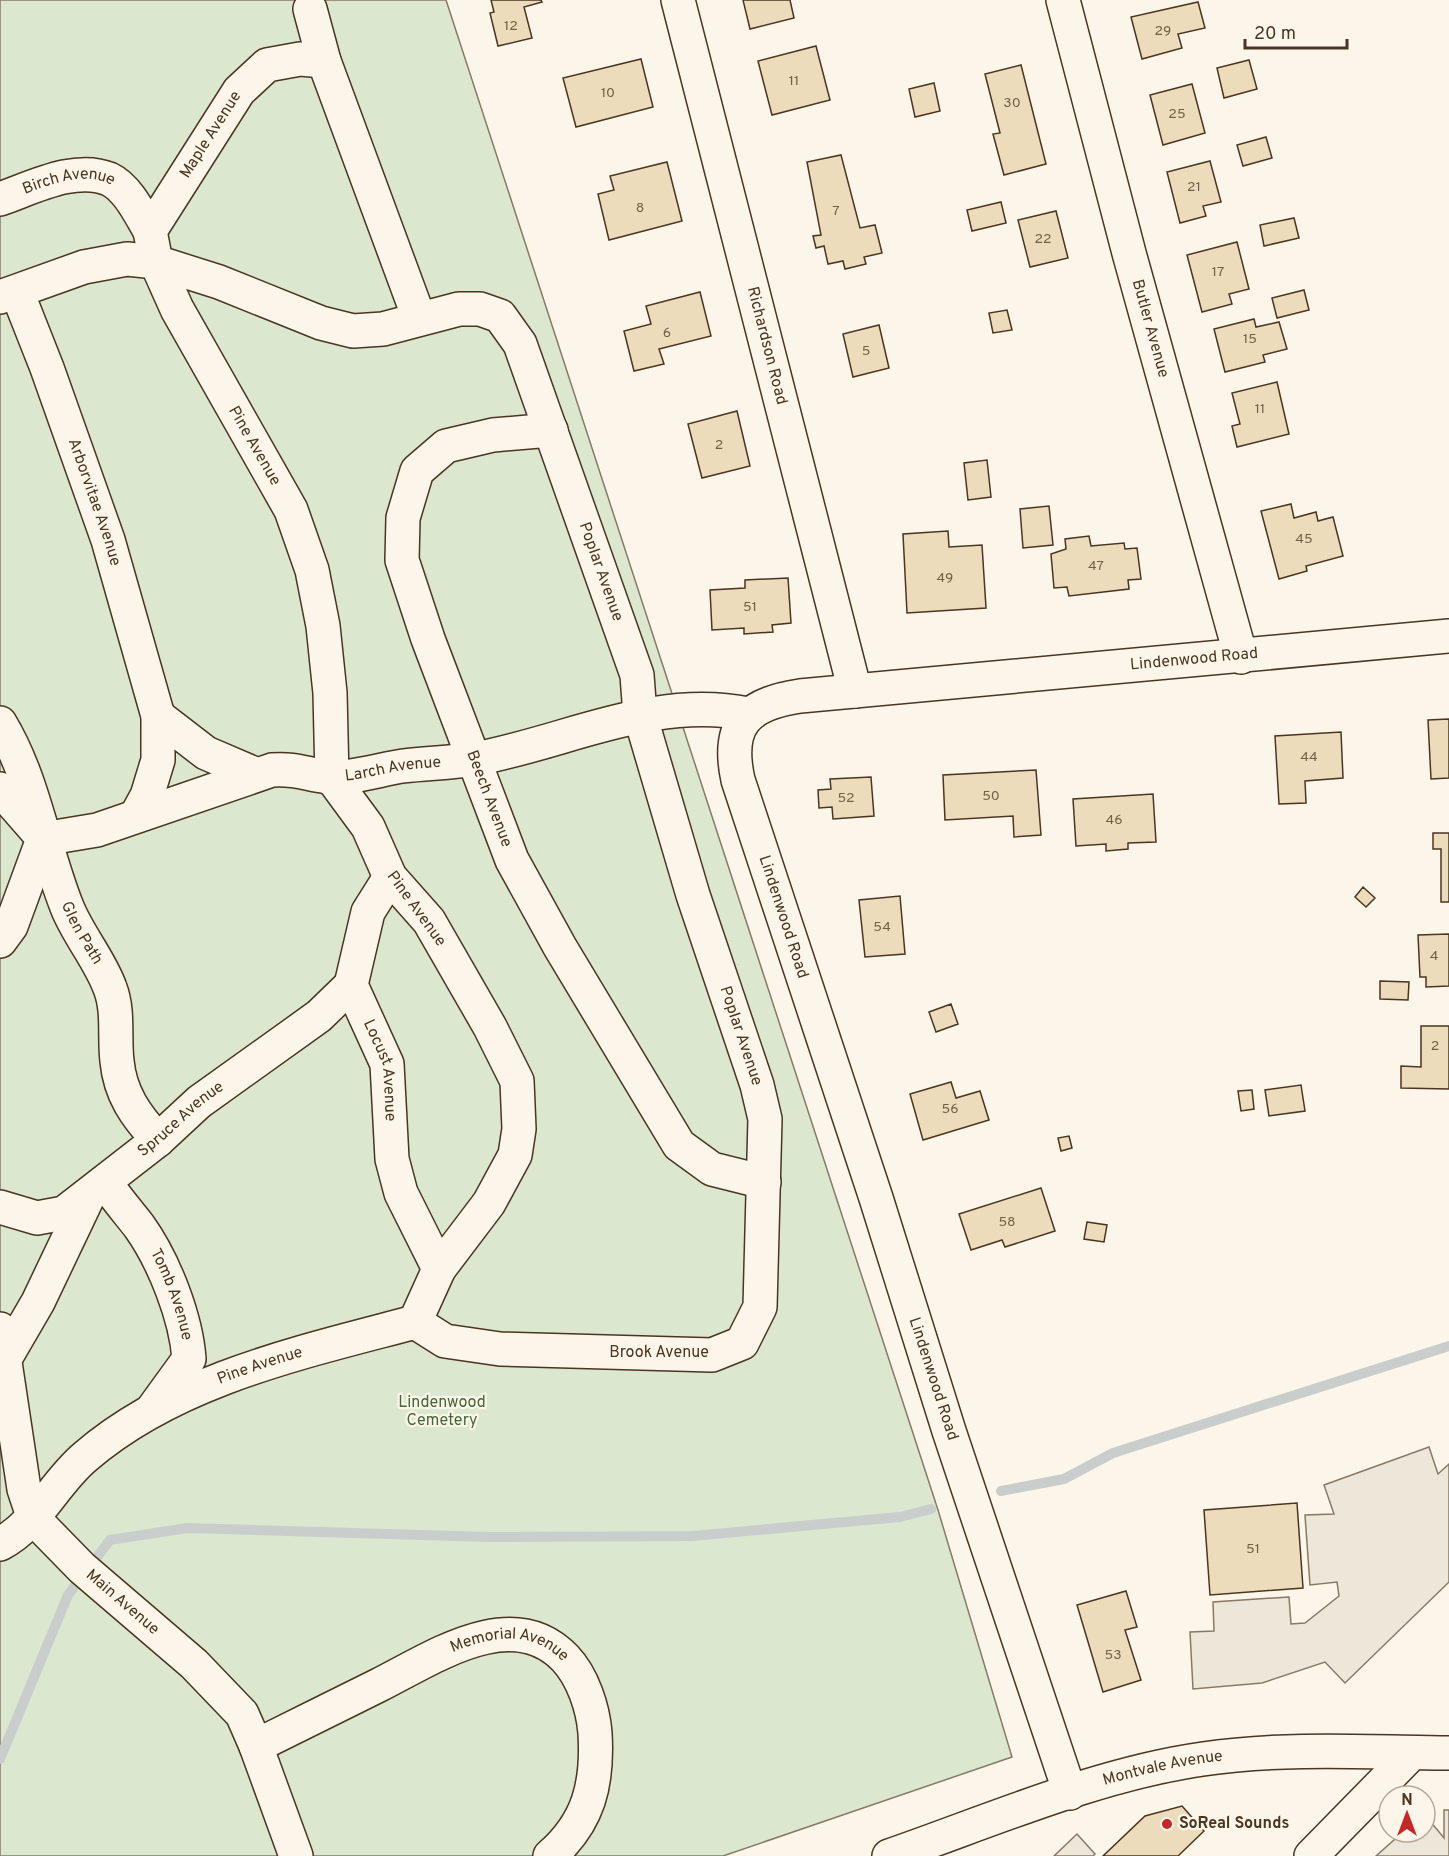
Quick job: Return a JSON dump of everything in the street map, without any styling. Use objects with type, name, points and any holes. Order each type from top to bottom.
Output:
[{"type":"street","name":"Richardson Road","points":[[678,0],[855,691]]},
{"type":"street","name":"Butler Avenue","points":[[1064,0],[1129,253],[1241,657]]},
{"type":"street","points":[[310,9],[324,62],[419,318]]},
{"type":"street","name":"Maple Avenue","points":[[150,231],[239,91],[267,65],[300,59],[324,62]]},
{"type":"street","name":"Birch Avenue","points":[[0,199],[66,176],[87,176],[110,180],[128,196],[150,231]]},
{"type":"street","points":[[8,294],[84,267],[127,259],[156,262],[150,231]]},
{"type":"street","name":"Poplar Avenue","points":[[156,262],[219,282],[321,323],[354,331],[383,329],[459,309],[480,309],[500,316],[520,344],[637,675],[640,715],[693,895],[762,1102],[766,1147],[764,1182]]},
{"type":"street","name":"Pine Avenue","points":[[0,1544],[19,1499],[61,1481],[85,1457],[151,1411],[228,1377],[326,1346],[415,1322],[439,1269],[489,1203],[515,1155],[519,1129],[517,1081],[490,1027],[429,921],[390,877],[368,827],[332,778],[330,693],[323,626],[312,570],[291,510],[203,356],[156,262]]},
{"type":"street","name":"Arborvitae Avenue","points":[[8,294],[47,368],[108,540],[158,716],[159,760],[147,796],[136,816]]},
{"type":"street","name":"Beech Avenue","points":[[551,430],[493,435],[446,446],[417,471],[403,518],[402,560],[428,639],[513,860],[560,947],[679,1145],[712,1169],[764,1182]]},
{"type":"street","name":"Lindenwood Road","points":[[1070,1793],[949,1431],[876,1198],[738,780],[734,758],[735,738],[741,723],[748,714],[762,705],[784,698],[1449,636]]},
{"type":"street","name":"Larch Avenue","points":[[43,839],[97,830],[255,774],[294,769],[332,778],[404,766],[476,759],[640,715],[676,709],[728,710],[748,714]]},
{"type":"street","points":[[158,716],[206,753],[255,774]]},
{"type":"street","name":"Glen Path","points":[[0,723],[21,763],[43,839],[68,909],[110,988],[116,1023],[117,1061],[124,1093],[135,1114],[159,1140]]},
{"type":"street","points":[[0,789],[43,839],[11,926],[0,941]]},
{"type":"street","points":[[351,985],[368,912],[390,877]]},
{"type":"street","name":"Spruce Avenue","points":[[0,1206],[28,1217],[64,1213],[159,1140],[199,1102],[319,1016],[351,985]]},
{"type":"street","name":"Locust Avenue","points":[[351,985],[387,1064],[392,1159],[401,1193],[439,1269]]},
{"type":"street","name":"Brook Avenue","points":[[415,1322],[445,1341],[500,1349],[712,1355],[742,1343],[760,1307],[764,1182]]},
{"type":"street","points":[[19,1499],[2,1348],[38,1302],[97,1189]]},
{"type":"street","name":"Tomb Avenue","points":[[97,1189],[141,1228],[166,1274],[187,1335],[189,1359],[151,1411]]},
{"type":"street","name":"Main Avenue","points":[[19,1499],[69,1555],[194,1664],[242,1714],[296,1856]]},
{"type":"street","name":"Memorial Avenue","points":[[256,1746],[461,1644],[504,1634],[538,1638],[554,1646],[572,1665],[584,1688],[595,1734],[596,1768],[586,1807],[567,1841],[550,1856]]},
{"type":"street","name":"Montvale Avenue","points":[[889,1856],[1121,1777],[1201,1759],[1264,1753],[1449,1753]]},
{"type":"street","points":[[1311,1856],[1412,1753]]},
{"type":"green space","name":"Lindenwood Cemetery","points":[[0,0],[446,0],[938,1510],[1012,1757],[723,1856],[0,1856]]},
{"type":"shaded area","points":[[1429,1447],[1438,1474],[1449,1464],[1449,1582],[1345,1683],[1325,1662],[1262,1683],[1193,1689],[1190,1632],[1214,1631],[1213,1602],[1289,1597],[1291,1624],[1305,1623],[1339,1596],[1337,1582],[1310,1585],[1305,1515],[1334,1514],[1324,1485]]},
{"type":"shaded area","points":[[1444,1810],[1449,1810],[1449,1856],[1376,1856],[1390,1844],[1437,1844],[1437,1830],[1444,1838]]},
{"type":"shaded area","points":[[1077,1834],[1095,1854],[1093,1856],[1054,1856]]},
{"type":"building","points":[[491,0],[541,0],[542,2],[524,7],[532,38],[498,46],[490,13],[494,12]]},
{"type":"building","points":[[743,0],[790,0],[794,18],[750,29]]},
{"type":"building","points":[[1198,2],[1205,28],[1178,34],[1182,48],[1142,59],[1131,17]]},
{"type":"building","points":[[816,46],[830,100],[772,115],[758,61]]},
{"type":"building","points":[[641,59],[653,107],[576,127],[563,78]]},
{"type":"building","points":[[1249,60],[1257,89],[1224,98],[1217,68]]},
{"type":"building","points":[[1021,65],[1046,164],[1004,175],[993,134],[1000,133],[985,74]]},
{"type":"building","points":[[934,83],[940,111],[915,117],[909,89]]},
{"type":"building","points":[[1192,84],[1205,133],[1163,145],[1150,95]]},
{"type":"building","points":[[1266,137],[1272,158],[1243,166],[1237,145]]},
{"type":"building","points":[[841,155],[860,228],[875,225],[882,253],[864,257],[866,264],[845,269],[843,261],[828,264],[824,246],[816,248],[813,236],[821,235],[807,162]]},
{"type":"building","points":[[1210,161],[1221,202],[1203,206],[1206,216],[1180,223],[1167,172]]},
{"type":"building","points":[[667,162],[682,221],[609,240],[598,194],[614,190],[610,176]]},
{"type":"building","points":[[1001,202],[1006,223],[972,231],[967,210]]},
{"type":"building","points":[[1056,211],[1068,258],[1030,267],[1018,220]]},
{"type":"building","points":[[1294,218],[1299,238],[1264,246],[1260,225]]},
{"type":"building","points":[[1237,242],[1249,289],[1229,294],[1232,304],[1202,312],[1187,255]]},
{"type":"building","points":[[1304,290],[1309,310],[1277,318],[1272,298]]},
{"type":"building","points":[[700,292],[711,336],[659,349],[664,364],[634,371],[624,331],[651,324],[646,306]]},
{"type":"building","points":[[1007,310],[1012,330],[993,333],[989,313]]},
{"type":"building","points":[[1254,319],[1256,327],[1279,322],[1287,349],[1263,355],[1265,362],[1225,372],[1214,329]]},
{"type":"building","points":[[879,325],[889,368],[853,377],[843,334]]},
{"type":"building","points":[[1277,382],[1289,434],[1237,447],[1232,426],[1240,424],[1232,393]]},
{"type":"building","points":[[737,411],[750,466],[702,478],[688,424]]},
{"type":"building","points":[[987,460],[991,497],[968,500],[964,463]]},
{"type":"building","points":[[1291,504],[1294,518],[1316,512],[1318,521],[1333,517],[1343,556],[1306,566],[1307,571],[1279,579],[1261,511]]},
{"type":"building","points":[[1049,506],[1053,545],[1023,548],[1020,509]]},
{"type":"building","points":[[948,531],[949,547],[982,545],[986,608],[907,613],[903,534]]},
{"type":"building","points":[[1089,536],[1091,546],[1124,543],[1125,549],[1137,548],[1141,579],[1128,580],[1129,589],[1069,596],[1067,587],[1054,588],[1051,554],[1066,549],[1065,539]]},
{"type":"building","points":[[788,578],[791,623],[772,625],[773,632],[744,634],[744,628],[712,630],[710,590],[745,588],[745,580]]},
{"type":"building","points":[[1449,719],[1449,778],[1431,779],[1428,720]]},
{"type":"building","points":[[1341,732],[1343,778],[1305,781],[1306,803],[1279,804],[1275,736]]},
{"type":"building","points":[[1036,770],[1041,835],[1014,837],[1013,816],[945,820],[943,775]]},
{"type":"building","points":[[871,777],[874,816],[833,819],[832,807],[819,808],[818,790],[831,789],[830,779]]},
{"type":"building","points":[[1153,794],[1156,842],[1128,843],[1128,849],[1106,851],[1106,844],[1076,846],[1073,799]]},
{"type":"building","points":[[1433,833],[1449,833],[1449,902],[1441,902],[1441,849],[1433,849]]},
{"type":"building","points":[[1363,887],[1375,898],[1366,907],[1355,897]]},
{"type":"building","points":[[900,896],[905,954],[865,957],[859,900]]},
{"type":"building","points":[[1449,934],[1449,986],[1426,987],[1426,977],[1420,977],[1418,935]]},
{"type":"building","points":[[1380,981],[1409,982],[1408,1000],[1380,999]]},
{"type":"building","points":[[951,1004],[958,1024],[936,1032],[929,1012]]},
{"type":"building","points":[[1421,1026],[1449,1026],[1449,1089],[1401,1088],[1401,1066],[1421,1067]]},
{"type":"building","points":[[951,1082],[956,1098],[980,1091],[989,1120],[923,1140],[910,1094]]},
{"type":"building","points":[[1301,1085],[1305,1111],[1269,1116],[1265,1090]]},
{"type":"building","points":[[1252,1090],[1254,1109],[1241,1111],[1238,1091]]},
{"type":"building","points":[[1069,1136],[1072,1148],[1061,1151],[1058,1138]]},
{"type":"building","points":[[1041,1188],[1055,1231],[1005,1247],[1002,1240],[971,1250],[959,1214]]},
{"type":"building","points":[[1087,1222],[1107,1225],[1104,1242],[1084,1239]]},
{"type":"building","points":[[1297,1503],[1303,1588],[1210,1595],[1204,1510]]},
{"type":"building","points":[[1126,1591],[1137,1627],[1125,1630],[1141,1680],[1103,1692],[1077,1605]]},
{"type":"building","name":"SoReal Sounds","points":[[1182,1806],[1204,1831],[1178,1856],[1103,1856],[1145,1816]]},
{"type":"waterway","points":[[1001,1491],[1064,1479],[1113,1453],[1449,1346]]},
{"type":"waterway","points":[[0,1759],[68,1595],[110,1540],[187,1528],[488,1537],[692,1536],[900,1517],[931,1509]]},
{"type":"place","name":"SoReal Sounds","points":[[1167,1824]]}]
